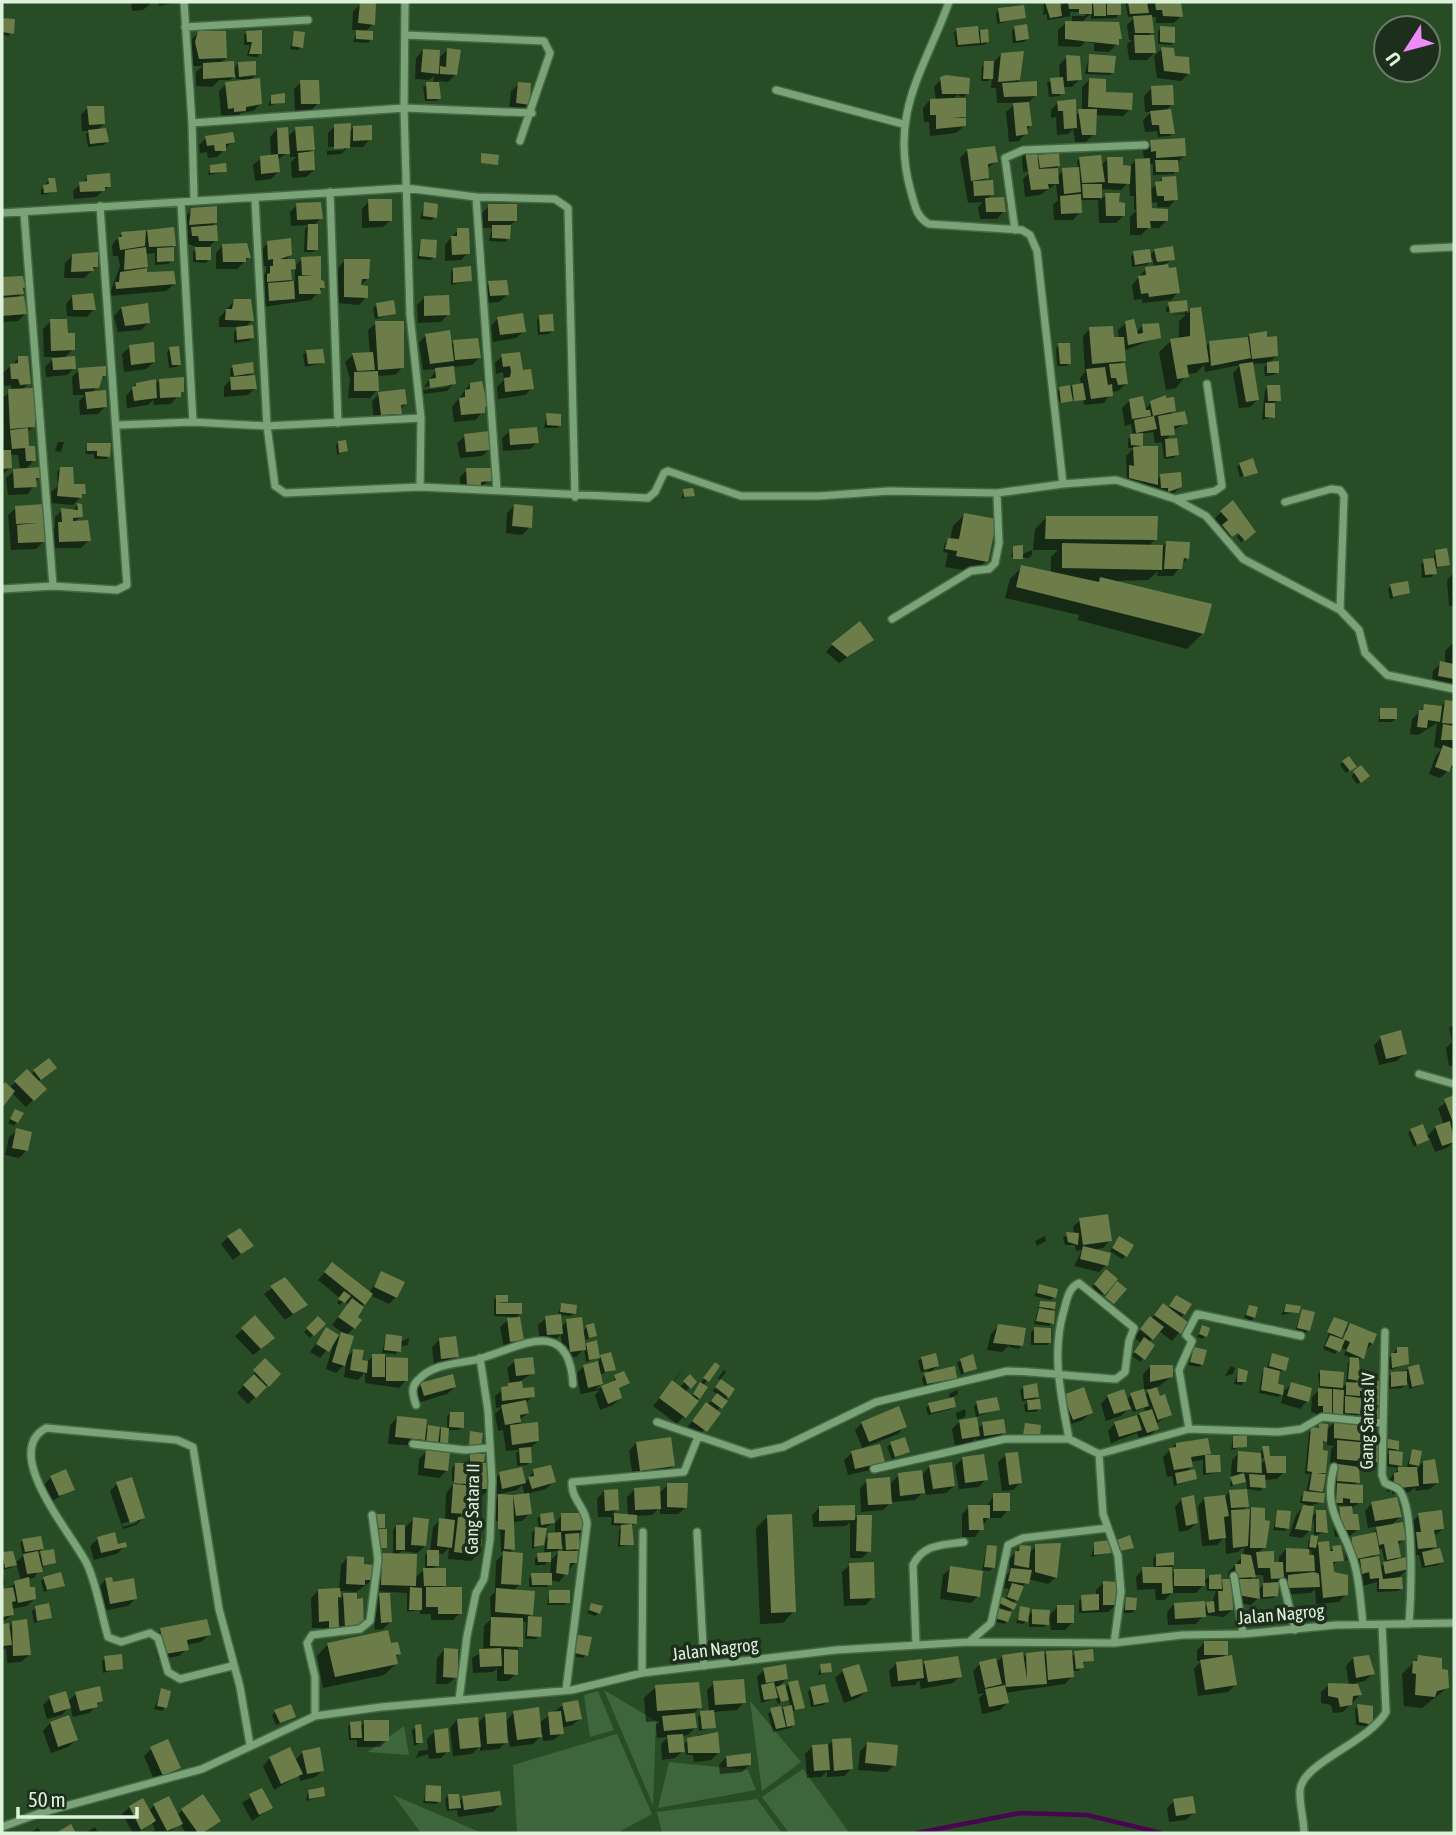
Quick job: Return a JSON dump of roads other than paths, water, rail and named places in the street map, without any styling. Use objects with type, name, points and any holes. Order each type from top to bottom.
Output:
[{"type":"street","points":[[184,2],[194,199]]},
{"type":"street","points":[[405,2],[406,188],[410,315],[421,418],[420,487]]},
{"type":"street","points":[[949,2],[903,124],[908,182],[917,212],[929,224],[1027,232],[1037,251],[1063,484]]},
{"type":"street","points":[[185,27],[308,20]]},
{"type":"street","points":[[405,35],[544,41],[550,53],[532,113],[520,141]]},
{"type":"street","points":[[776,90],[903,124]]},
{"type":"street","points":[[192,123],[404,108],[532,113]]},
{"type":"street","points":[[1015,230],[1005,158],[1023,150],[1145,145]]},
{"type":"street","points":[[2,214],[194,199],[255,199],[406,188],[476,197],[555,199],[568,208],[575,497]]},
{"type":"street","points":[[330,192],[338,423]]},
{"type":"street","points":[[476,197],[497,490]]},
{"type":"street","points":[[255,199],[267,426],[275,486],[285,493],[420,487],[575,497],[648,498],[655,492],[664,472],[668,471],[741,496],[819,496],[889,491],[997,493],[1114,480],[1175,499],[1206,516],[1243,559],[1340,610],[1355,623],[1365,653],[1379,670],[1387,675],[1454,689]]},
{"type":"street","points":[[181,202],[193,422]]},
{"type":"street","points":[[2,589],[52,586],[109,590],[127,585],[118,425],[100,206]]},
{"type":"street","points":[[24,212],[52,586]]},
{"type":"street","points":[[1414,249],[1454,247]]},
{"type":"street","points":[[1175,499],[1215,491],[1222,486],[1207,384]]},
{"type":"street","points":[[118,425],[193,422],[267,426],[421,418]]},
{"type":"street","points":[[1285,502],[1331,489],[1340,490],[1344,496],[1340,610]]},
{"type":"street","points":[[892,619],[971,571],[989,569],[995,564],[999,543],[997,493]]},
{"type":"street","points":[[1419,1074],[1454,1084]]},
{"type":"street","points":[[657,1422],[751,1454],[783,1447],[876,1402],[1006,1371],[1057,1375],[1116,1379],[1125,1372],[1129,1340],[1134,1328],[1079,1283],[1069,1293],[1057,1332],[1057,1375],[1069,1438]]},
{"type":"street","points":[[1189,1429],[1179,1370],[1192,1341],[1186,1335],[1197,1314],[1301,1336]]},
{"type":"street","name":"Gang Sarasa IV","points":[[1385,1332],[1382,1478],[1387,1485],[1396,1488],[1404,1499],[1412,1551],[1409,1624]]},
{"type":"street","points":[[416,1405],[413,1387],[421,1376],[436,1368],[480,1358],[534,1340],[552,1342],[565,1352],[572,1368],[573,1384]]},
{"type":"street","name":"Gang Satara II","points":[[459,1700],[467,1636],[476,1592],[484,1579],[490,1540],[492,1481],[488,1448],[488,1411],[480,1358]]},
{"type":"street","points":[[874,1469],[1005,1439],[1069,1438],[1099,1454],[1189,1429],[1278,1432],[1301,1429],[1322,1417],[1383,1423]]},
{"type":"street","points":[[232,1666],[180,1679],[168,1672],[158,1638],[150,1633],[121,1642],[108,1637],[87,1565],[64,1532],[32,1468],[32,1441],[37,1433],[46,1428],[177,1440],[193,1447],[211,1568],[232,1666],[240,1687],[250,1745]]},
{"type":"street","points":[[566,1690],[587,1524],[587,1515],[572,1494],[572,1482],[684,1472],[698,1437]]},
{"type":"street","points":[[414,1444],[465,1450],[488,1448]]},
{"type":"street","points":[[1099,1454],[1103,1514],[1118,1556],[1121,1592],[1114,1643]]},
{"type":"street","points":[[1334,1467],[1330,1498],[1333,1519],[1344,1533],[1356,1570],[1363,1624]]},
{"type":"street","points":[[315,1716],[316,1692],[309,1639],[321,1633],[360,1629],[366,1626],[373,1612],[378,1559],[372,1515]]},
{"type":"street","points":[[968,1643],[990,1623],[1008,1545],[1023,1538],[1108,1528]]},
{"type":"street","points":[[642,1673],[643,1532]]},
{"type":"street","points":[[697,1532],[704,1666]]},
{"type":"street","points":[[916,1646],[913,1565],[917,1556],[931,1547],[964,1542]]},
{"type":"street","points":[[1234,1576],[1243,1634]]},
{"type":"street","points":[[1283,1582],[1295,1630]]},
{"type":"street","name":"Jalan Nagrog","points":[[2,1827],[40,1813],[202,1769],[315,1716],[566,1690],[642,1673],[836,1650],[968,1643],[1114,1643],[1182,1634],[1243,1634],[1363,1624],[1454,1623]]},
{"type":"street","points":[[1304,1833],[1300,1791],[1306,1772],[1364,1737],[1386,1712],[1382,1625]]},
{"type":"waterway","points":[[917,1833],[1020,1813],[1087,1815],[1161,1833]]}]
